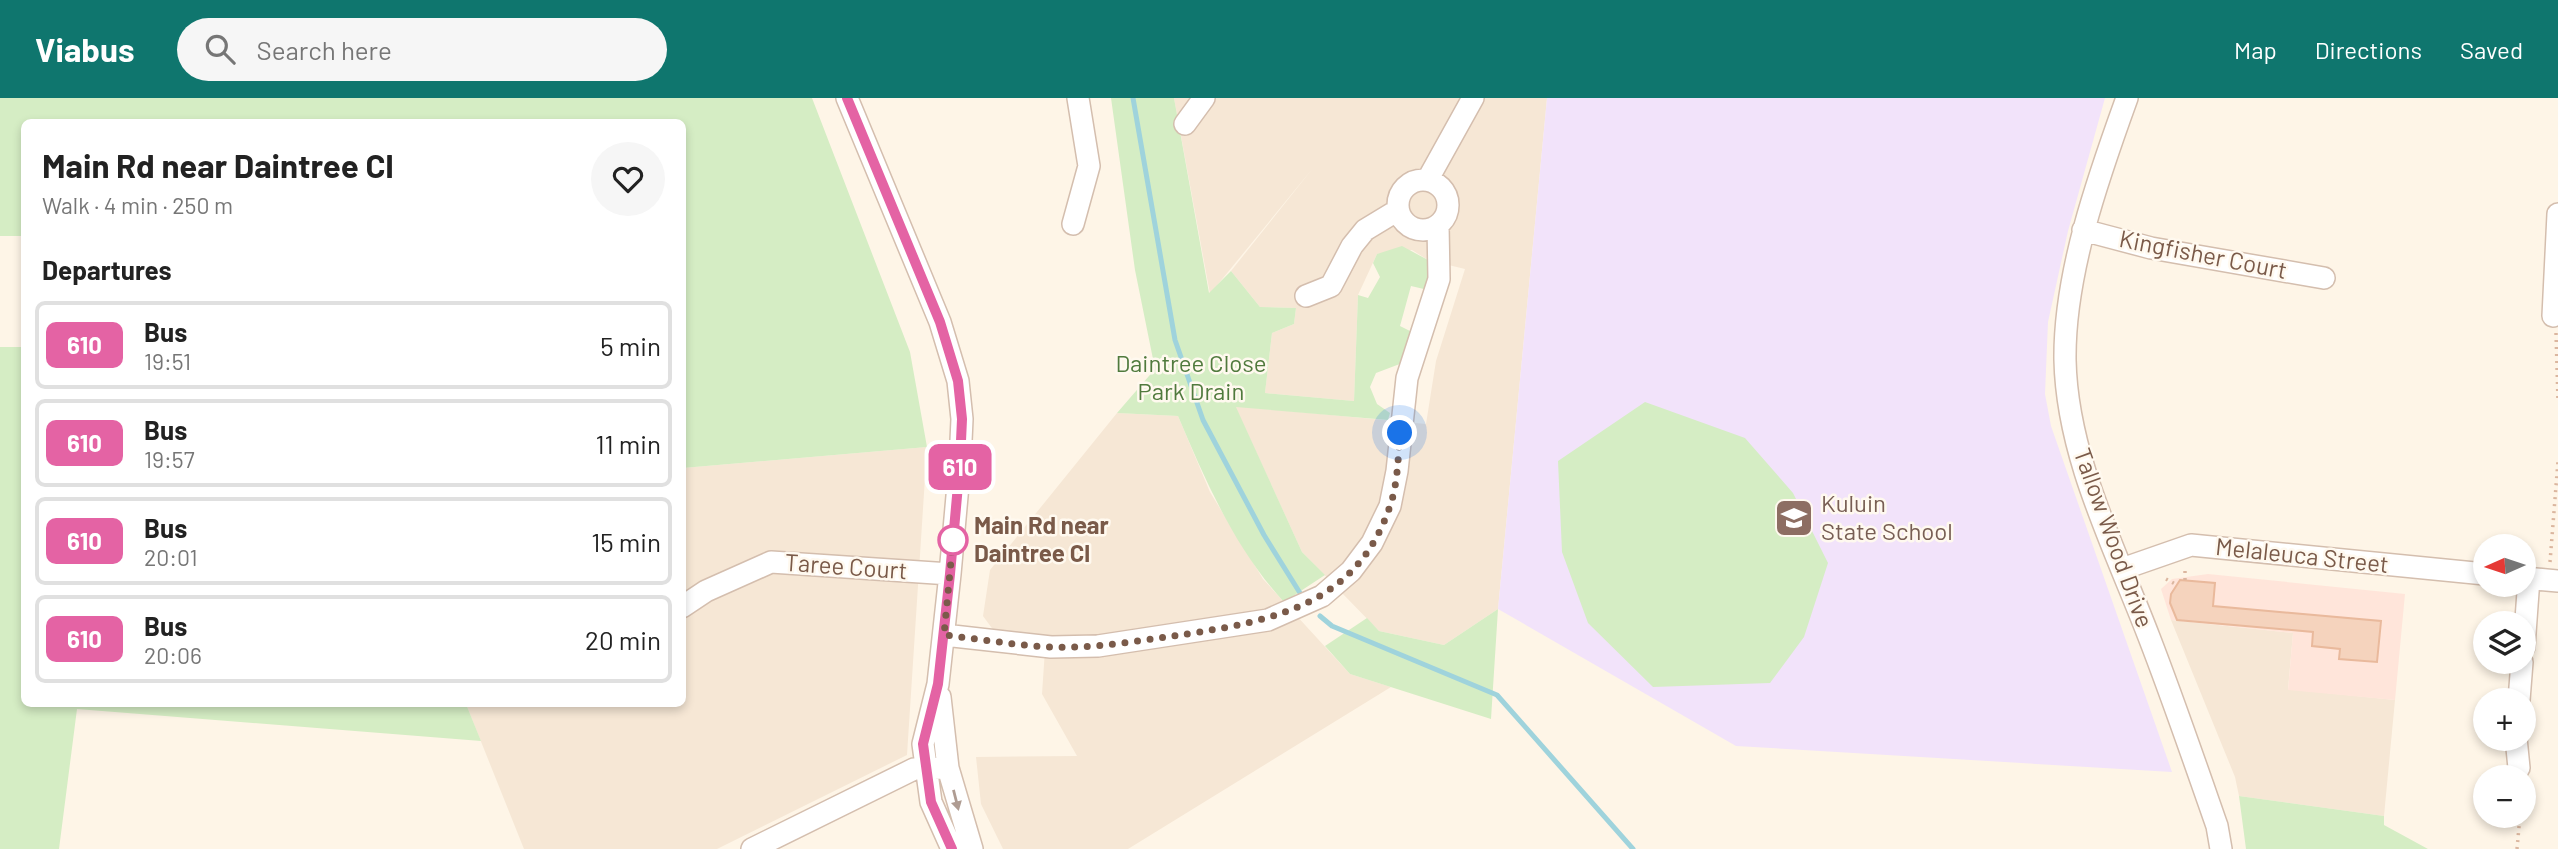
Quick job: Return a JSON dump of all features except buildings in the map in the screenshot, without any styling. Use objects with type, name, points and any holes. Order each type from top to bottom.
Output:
[{"type":"street","points":[[847,98],[940,322],[958,381],[962,419],[950,574],[938,684],[923,744],[924,768],[940,827],[952,849]]},
{"type":"street","points":[[1073,224],[1089,166],[1079,98]]},
{"type":"street","points":[[1185,124],[1204,98]]},
{"type":"street","points":[[1428,179],[1473,98]]},
{"type":"street","name":"Tallow Wood Drive","points":[[2127,98],[2083,230],[2067,326],[2065,360],[2083,466],[2217,826],[2221,849]]},
{"type":"street","points":[[1419,179],[1428,179],[1442,188],[1448,203],[1447,211],[1438,225],[1431,229],[1414,229],[1407,225],[1398,210],[1397,202],[1405,186],[1419,179]]},
{"type":"street","points":[[1307,296],[1331,286],[1352,246],[1365,230],[1398,210]]},
{"type":"street","points":[[2553,316],[2558,214]]},
{"type":"street","points":[[944,635],[1051,647],[1098,646],[1268,620],[1322,596],[1351,571],[1365,552],[1390,506],[1397,471],[1407,378],[1439,279],[1438,225]]},
{"type":"street","name":"Kingfisher Court","points":[[2083,230],[2151,248],[2324,278]]},
{"type":"street","name":"Melaleuca Street","points":[[2122,569],[2191,545],[2473,573]]},
{"type":"street","name":"Taree Court","points":[[686,604],[706,591],[771,562],[950,574]]},
{"type":"street","points":[[2536,576],[2554,571]]},
{"type":"street","name":"Taree Court","points":[[686,591],[706,591]]},
{"type":"street","points":[[938,684],[948,768],[972,849]]},
{"type":"street","points":[[752,849],[914,769],[948,768]]},
{"type":"path","points":[[2553,316],[2558,401]]},
{"type":"path","points":[[2554,571],[2558,461]]},
{"type":"path","points":[[2185,571],[2185,580]]},
{"type":"path","points":[[2166,579],[2177,585]]},
{"type":"path","points":[[2517,849],[2519,828]]},
{"type":"shaded area","points":[[1174,98],[1547,98],[1498,609],[1444,645],[1379,631],[1302,552],[1235,406],[1426,424],[1436,361],[1465,269],[1428,260],[1412,250],[1377,254],[1358,295],[1354,401],[1265,393],[1272,333],[1294,324],[1296,308],[1260,307],[1231,271],[1313,168],[1210,294]]},
{"type":"shaded area","name":"Kuluin State School","points":[[1547,98],[2105,98],[2068,231],[2048,322],[2045,394],[2051,426],[2172,772],[1736,746],[1498,609]]},
{"type":"shaded area","points":[[1117,413],[1178,416],[1210,492],[1263,579],[1350,674],[1391,687],[1128,849],[1003,849],[981,804],[976,757],[1077,756],[1042,694],[1046,635],[994,631],[983,616],[990,570]]},
{"type":"shaded area","points":[[927,447],[907,755],[717,849],[524,849],[467,707],[686,707],[686,468]]},
{"type":"shaded area","points":[[2208,574],[2405,594],[2395,700],[2288,690],[2293,633],[2171,620],[2161,589],[2172,579]]},
{"type":"shaded area","points":[[2171,620],[2293,633],[2288,689],[2395,700],[2384,816],[2239,796],[2235,777]]},
{"type":"green space","points":[[0,98],[812,98],[910,352],[927,447],[686,468],[686,119],[21,119],[21,236],[0,236]]},
{"type":"green space","name":"Daintree Close Park Drain","points":[[1111,98],[1174,98],[1209,293],[1231,271],[1260,307],[1296,308],[1294,324],[1272,333],[1265,393],[1354,401],[1358,295],[1368,298],[1380,277],[1373,263],[1377,254],[1402,246],[1428,260],[1433,279],[1428,290],[1411,286],[1400,326],[1414,333],[1405,362],[1376,373],[1370,387],[1377,404],[1390,413],[1388,420],[1236,407],[1302,552],[1325,575],[1284,602],[1236,537],[1211,490],[1178,416],[1117,413],[1155,369],[1135,270]]},
{"type":"green space","points":[[0,347],[21,347],[21,707],[467,707],[481,741],[77,709],[59,849],[0,849]]},
{"type":"green space","points":[[1645,402],[1745,438],[1793,493],[1828,563],[1804,637],[1770,683],[1653,687],[1588,623],[1562,552],[1558,461]]},
{"type":"green space","points":[[1498,609],[1491,719],[1350,674],[1325,646],[1367,618],[1379,631],[1444,645]]},
{"type":"green space","points":[[2239,796],[2384,816],[2384,825],[2428,849],[2246,849]]},
{"type":"waterway","name":"Daintree Close Park Drain","points":[[1133,98],[1175,340],[1203,420],[1264,535],[1300,593]]},
{"type":"waterway","name":"Daintree Close Park Drain","points":[[1320,616],[1332,626],[1497,695],[1633,849]]},
{"type":"bus line","name":"610","points":[[847,98],[940,322],[958,381],[962,419],[950,574],[938,684],[923,744],[924,768],[931,802],[952,849]]},
{"type":"place","name":"Kuluin State School","points":[[1794,518]]},
{"type":"place","name":"Main Rd near Daintree Cl","points":[[953,540]]},
{"type":"route","points":[[953,540],[944,635],[1051,647],[1098,646],[1268,620],[1322,596],[1351,571],[1372,543],[1390,506],[1397,471],[1400,433]]}]
